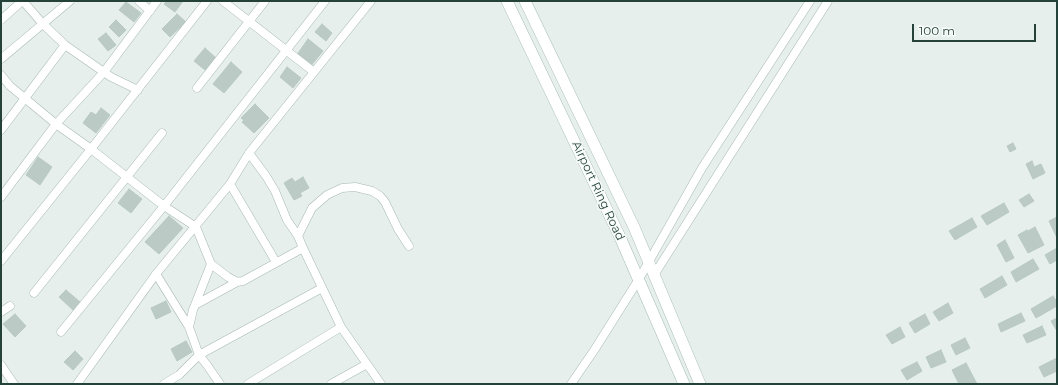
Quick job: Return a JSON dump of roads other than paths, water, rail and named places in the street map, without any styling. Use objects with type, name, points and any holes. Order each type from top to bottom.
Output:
[{"type":"main road","name":"Airport Ring Road","points":[[507,1],[542,72],[639,280],[684,384]]},
{"type":"main road","name":"Airport Ring Road","points":[[525,1],[634,227],[700,384]]},
{"type":"street","points":[[1,20],[22,1],[65,45],[111,77],[138,90]]},
{"type":"street","points":[[1,59],[70,1]]},
{"type":"street","points":[[139,1],[150,11]]},
{"type":"street","points":[[1,197],[56,124],[104,72],[157,1]]},
{"type":"street","points":[[1,261],[207,1]]},
{"type":"street","points":[[223,1],[314,72]]},
{"type":"street","points":[[196,88],[265,1]]},
{"type":"street","points":[[62,332],[164,206],[325,1]]},
{"type":"street","points":[[77,384],[156,274],[230,184],[249,153],[371,1]]},
{"type":"street","points":[[571,384],[639,280],[648,261],[702,168],[810,1]]},
{"type":"street","points":[[654,275],[828,1]]},
{"type":"street","points":[[1,130],[65,45]]},
{"type":"street","points":[[1,75],[10,86],[56,124],[91,149],[126,178],[164,206],[196,227],[212,264],[228,277],[237,282]]},
{"type":"street","points":[[34,293],[162,133]]},
{"type":"street","points":[[249,153],[266,176],[287,220],[298,236],[341,327],[381,384]]},
{"type":"street","points":[[230,184],[276,262]]},
{"type":"street","points":[[298,236],[312,208],[327,195],[342,188],[355,186],[372,191],[380,196],[385,202],[398,229],[409,246]]},
{"type":"street","points":[[195,305],[237,282],[253,277],[276,262],[303,248]]},
{"type":"street","points":[[189,327],[195,305],[212,264]]},
{"type":"street","points":[[156,274],[189,327],[199,355],[220,384]]},
{"type":"street","points":[[164,384],[179,375],[199,355],[322,288]]},
{"type":"street","points":[[1,312],[10,306]]},
{"type":"street","points":[[248,384],[341,327]]},
{"type":"street","points":[[331,384],[367,364]]},
{"type":"street","points":[[1,365],[14,384]]}]
